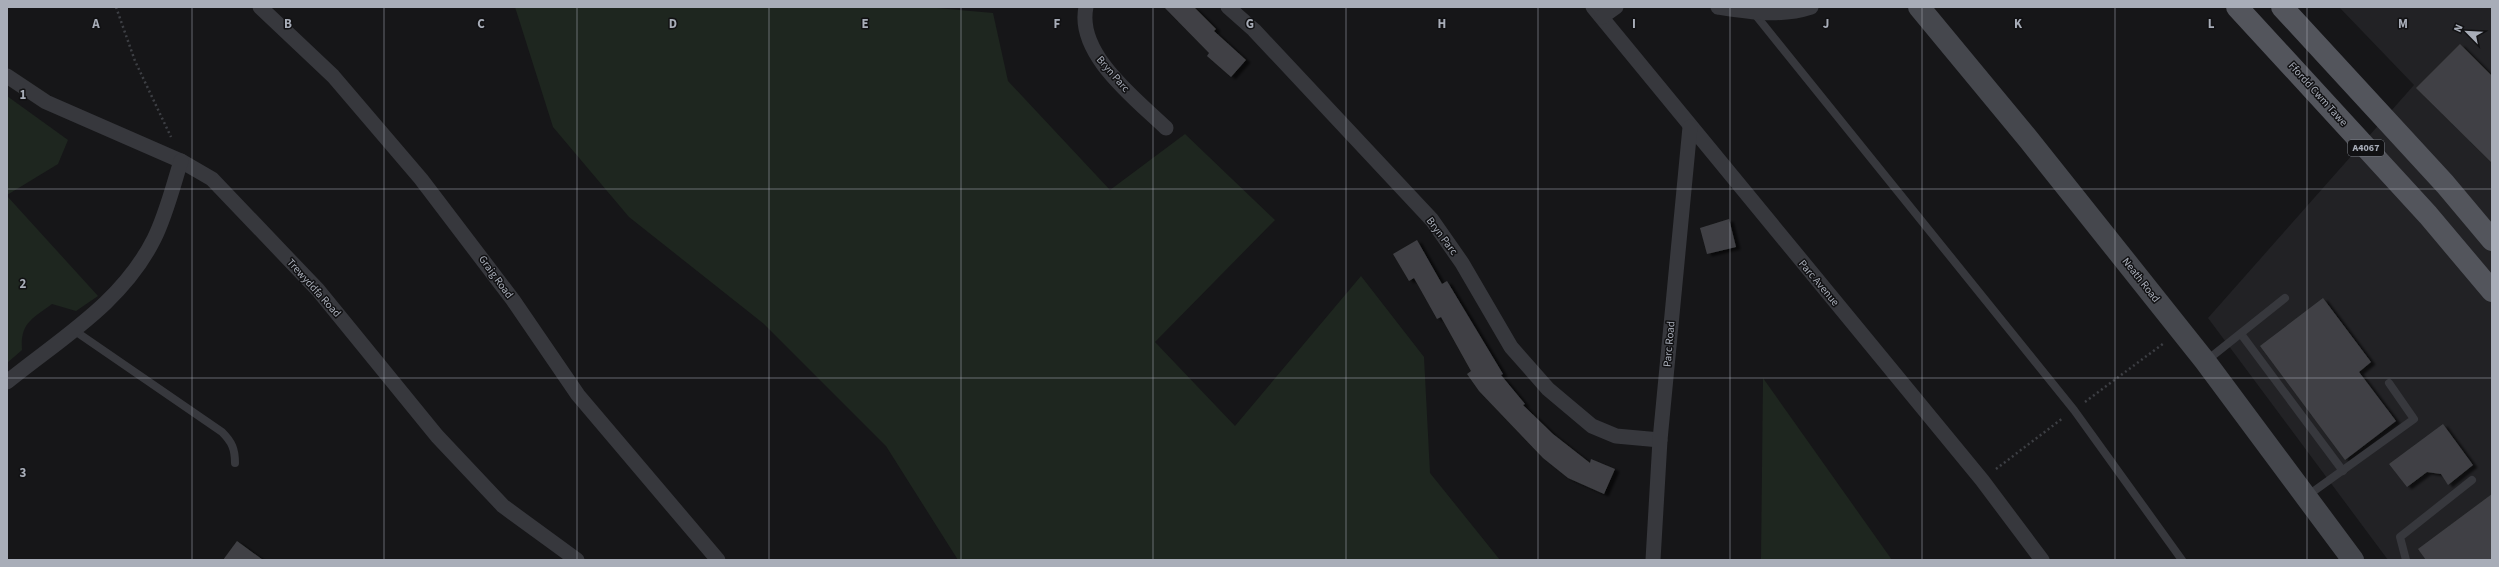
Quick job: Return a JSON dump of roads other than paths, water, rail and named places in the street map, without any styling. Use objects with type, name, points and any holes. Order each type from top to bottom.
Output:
[{"type":"main road","name":"Neath Road","points":[[1918,7],[2029,140],[2181,330],[2353,560]]},
{"type":"main road","name":"Ffordd Cwm Tawe","points":[[2237,7],[2428,215],[2492,291]]},
{"type":"main road","name":"A4067","points":[[2282,7],[2445,184],[2492,240]]},
{"type":"street","name":"Graig Road","points":[[260,7],[333,76],[416,173],[513,300],[578,395],[718,560]]},
{"type":"street","name":"Bryn Parc","points":[[1086,7],[1083,20],[1096,54],[1117,80],[1166,128]]},
{"type":"street","name":"Bryn Parc","points":[[1228,7],[1254,30],[1432,220],[1462,263],[1511,347],[1548,389],[1592,426],[1616,436],[1660,440]]},
{"type":"street","points":[[1598,12],[1616,7]]},
{"type":"street","points":[[1718,7],[1754,13],[1795,12],[1811,7]]},
{"type":"street","name":"Parc Avenue","points":[[1598,12],[1690,127],[1982,480],[2042,560]]},
{"type":"street","name":"Trewyddfa Road","points":[[7,76],[46,102],[181,161],[212,179],[318,290],[437,436],[503,506],[577,560]]},
{"type":"street","name":"Parc Road","points":[[1653,560],[1660,440],[1690,127]]},
{"type":"street","points":[[7,382],[75,331],[114,296],[139,267],[155,237],[181,161]]},
{"type":"lane","points":[[1754,13],[2074,410],[2182,560]]},
{"type":"lane","points":[[2205,361],[2285,298]]},
{"type":"lane","points":[[75,331],[222,432],[230,440],[235,450],[235,462]]},
{"type":"lane","points":[[2241,334],[2343,471]]},
{"type":"lane","points":[[2306,497],[2414,419],[2389,383]]},
{"type":"lane","points":[[2406,560],[2400,537],[2472,480]]}]
